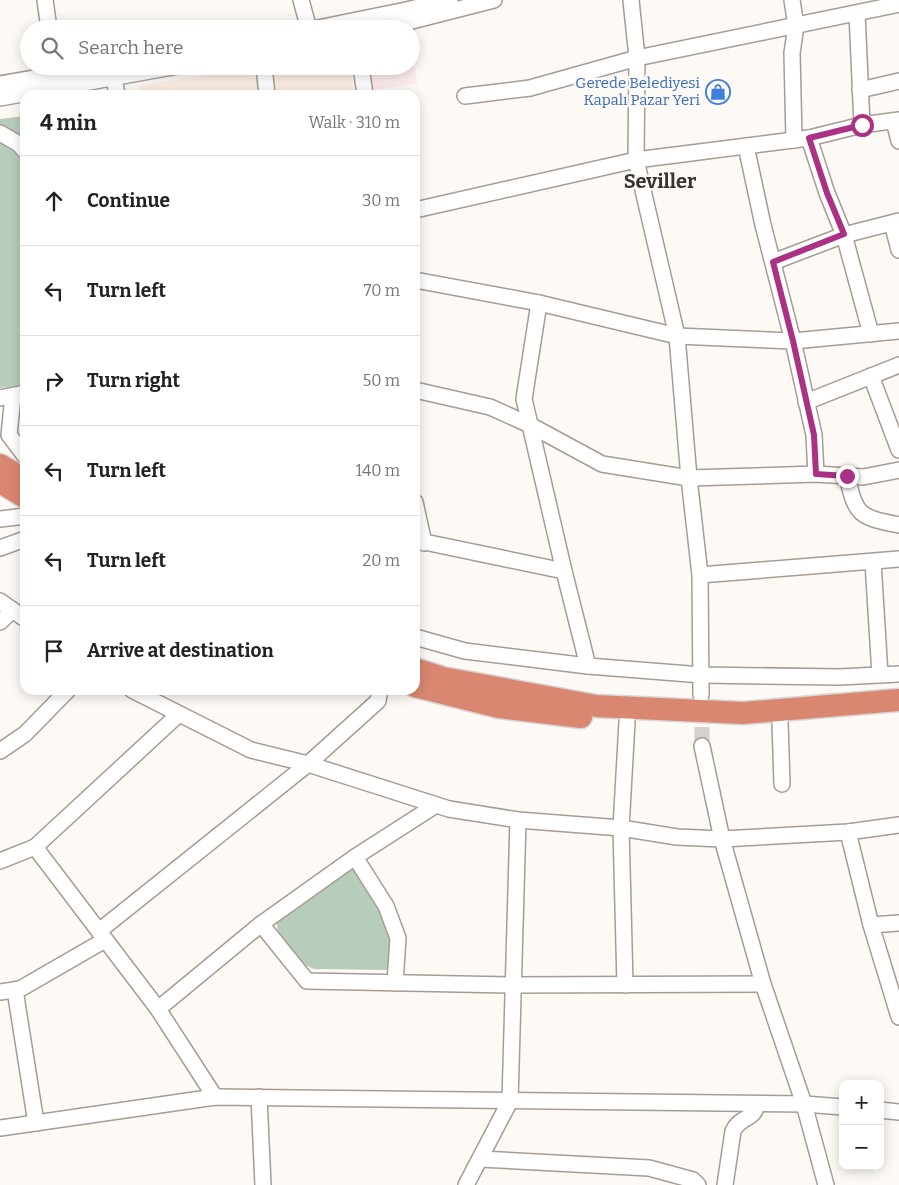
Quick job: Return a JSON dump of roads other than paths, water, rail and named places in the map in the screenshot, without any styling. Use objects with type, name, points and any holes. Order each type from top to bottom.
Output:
[{"type":"highway","points":[[0,465],[20,477]]},
{"type":"highway","points":[[0,482],[20,494]]},
{"type":"highway","points":[[420,671],[443,678],[596,706],[743,712],[899,700]]},
{"type":"highway","points":[[420,687],[499,707],[626,722],[736,725],[899,714]]},
{"type":"street","points":[[45,0],[48,20]]},
{"type":"street","points":[[301,0],[307,20]]},
{"type":"street","points":[[370,20],[449,0]]},
{"type":"street","points":[[416,20],[494,0]]},
{"type":"street","points":[[631,0],[637,58],[636,160],[677,336],[689,478],[700,574],[702,695]]},
{"type":"street","points":[[792,0],[796,26],[792,53],[801,139],[844,234],[871,334]]},
{"type":"street","points":[[465,96],[530,88],[637,58],[857,13],[890,3]]},
{"type":"street","points":[[857,13],[862,125]]},
{"type":"street","points":[[0,84],[58,76],[114,78],[130,75]]},
{"type":"street","points":[[265,75],[266,90]]},
{"type":"street","points":[[362,75],[364,90]]},
{"type":"street","points":[[21,90],[58,76]]},
{"type":"street","points":[[114,78],[116,90]]},
{"type":"street","points":[[860,90],[899,81]]},
{"type":"street","points":[[0,98],[20,90]]},
{"type":"street","points":[[420,209],[636,160],[801,139],[862,125],[896,120],[899,141]]},
{"type":"street","points":[[0,133],[20,145]]},
{"type":"street","points":[[746,146],[763,225],[793,341],[814,435],[816,474]]},
{"type":"street","points":[[773,262],[844,234],[895,222],[899,250]]},
{"type":"street","points":[[420,281],[539,303],[677,336],[793,341],[899,331]]},
{"type":"street","points":[[539,303],[524,399],[588,666]]},
{"type":"street","points":[[806,402],[899,365]]},
{"type":"street","points":[[871,376],[899,450]]},
{"type":"street","points":[[420,391],[490,407],[530,425],[602,464],[689,478],[816,474],[863,477],[899,470]]},
{"type":"street","points":[[13,396],[9,435],[20,449]]},
{"type":"street","points":[[847,476],[853,501],[864,516],[899,525]]},
{"type":"street","points":[[0,518],[20,516]]},
{"type":"street","points":[[0,548],[20,541]]},
{"type":"street","points":[[420,541],[564,570]]},
{"type":"street","points":[[700,574],[899,560]]},
{"type":"street","points":[[873,562],[880,675]]},
{"type":"street","points":[[0,622],[13,610]]},
{"type":"street","points":[[420,639],[465,651],[588,666],[702,674],[839,677],[899,674]]},
{"type":"street","points":[[0,751],[25,734],[63,695]]},
{"type":"street","points":[[142,695],[251,750],[308,764],[448,809],[518,820],[622,828],[676,837],[722,839],[848,832],[899,825]]},
{"type":"street","points":[[36,1123],[8,991],[20,990],[102,936],[308,764],[378,701],[379,695]]},
{"type":"street","points":[[0,862],[35,847],[179,714]]},
{"type":"street","points":[[625,984],[622,828],[626,722]]},
{"type":"street","points":[[780,722],[782,784]]},
{"type":"street","points":[[702,746],[722,839],[763,984],[804,1104],[826,1185]]},
{"type":"street","points":[[158,1009],[261,924],[355,857],[436,805]]},
{"type":"street","points":[[466,1185],[510,1101],[518,820]]},
{"type":"street","points":[[848,832],[871,926],[899,1016]]},
{"type":"street","points":[[35,847],[158,1009],[215,1097]]},
{"type":"street","points":[[355,857],[386,906],[398,938],[395,983]]},
{"type":"street","points":[[871,926],[899,923]]},
{"type":"street","points":[[261,924],[307,981],[514,985],[763,984]]},
{"type":"street","points":[[0,1128],[215,1097],[804,1104],[839,1107]]},
{"type":"street","points":[[259,1097],[263,1185]]},
{"type":"street","points":[[725,1185],[734,1127],[740,1121],[754,1114],[757,1104]]},
{"type":"street","points":[[884,1110],[899,1112]]},
{"type":"street","points":[[480,1159],[649,1168],[693,1180],[698,1185]]},
{"type":"tunnel","points":[[702,704],[702,746]]},
{"type":"place","name":"Gerede Belediyesi Kapalı Pazar Yeri","points":[[718,92]]},
{"type":"district","name":"Seviller","points":[[660,181]]}]
